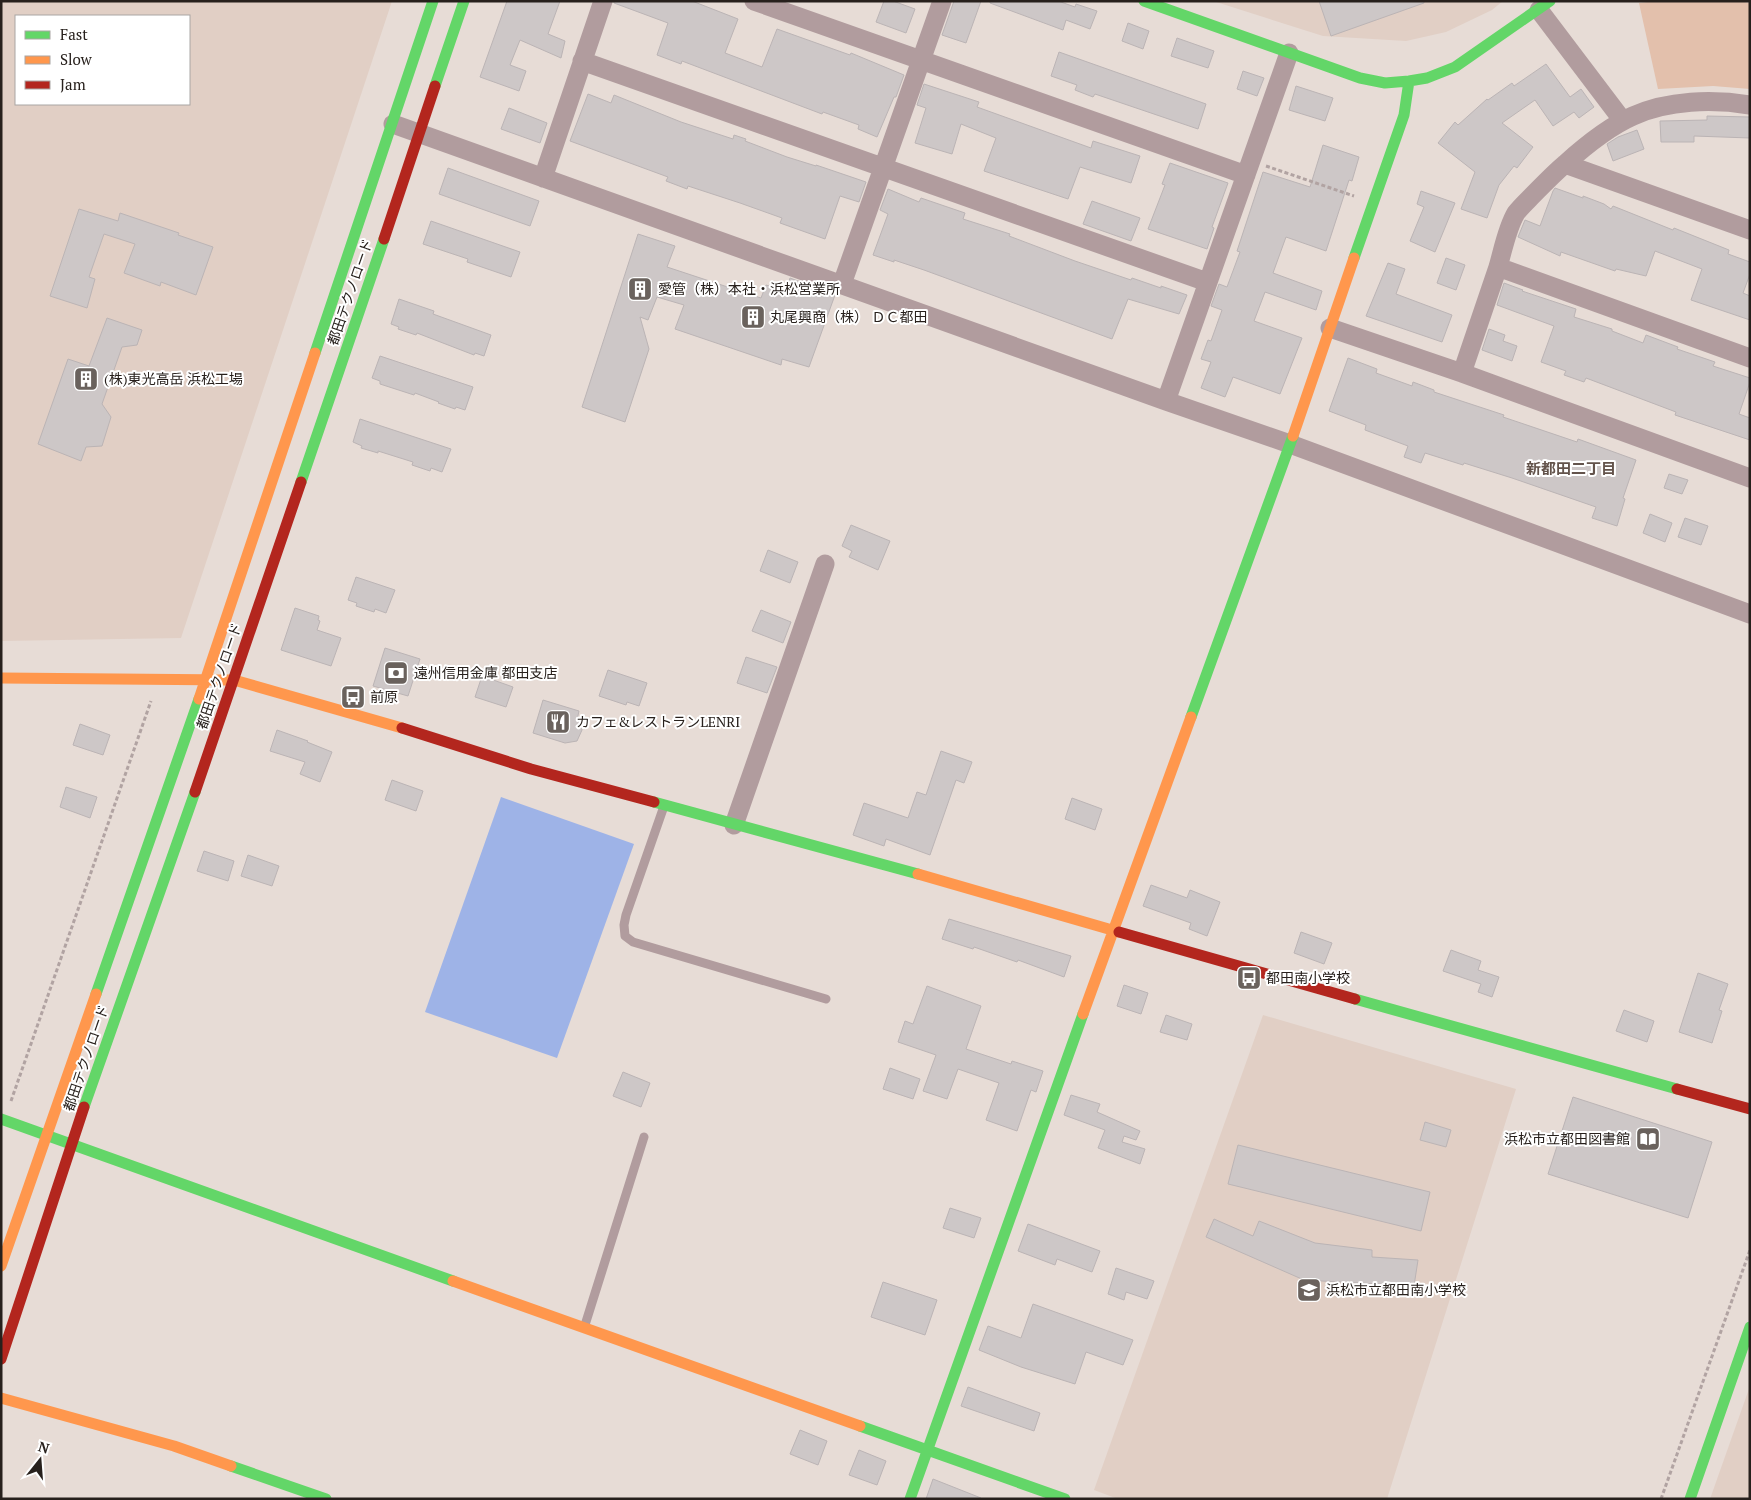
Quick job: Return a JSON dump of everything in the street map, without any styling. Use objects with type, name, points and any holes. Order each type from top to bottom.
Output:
[{"type":"street","name":"都田テクノロード","points":[[1,1266],[205,681],[433,1]]},
{"type":"street","name":"都田テクノロード","points":[[1,1359],[71,1144],[234,680],[464,1]]},
{"type":"street","points":[[543,178],[603,1]]},
{"type":"street","points":[[754,1],[921,61],[1248,168]]},
{"type":"street","points":[[842,284],[942,1]]},
{"type":"street","points":[[1144,1],[1175,7],[1289,53],[1360,78],[1385,83],[1427,78],[1455,67],[1545,6],[1623,121]]},
{"type":"street","points":[[1166,401],[1289,53]]},
{"type":"street","points":[[582,61],[1207,282]]},
{"type":"street","points":[[910,1499],[1290,444],[1404,115],[1409,81]]},
{"type":"street","points":[[1462,373],[1511,225],[1517,212],[1551,176],[1590,143],[1634,115],[1679,104],[1704,102],[1750,105]]},
{"type":"street","points":[[393,124],[1290,444],[1750,614]]},
{"type":"street","points":[[1565,164],[1750,230]]},
{"type":"street","points":[[1498,267],[1750,358]]},
{"type":"street","points":[[1330,328],[1462,373],[1750,478]]},
{"type":"street","points":[[734,825],[825,564]]},
{"type":"street","points":[[1,678],[234,680],[374,719],[531,769],[909,872],[1750,1109]]},
{"type":"street","points":[[2,1120],[1064,1499]]},
{"type":"street","points":[[1690,1499],[1750,1327]]},
{"type":"street","points":[[1,1398],[174,1446],[326,1499]]},
{"type":"lane","points":[[664,806],[626,915],[624,925],[625,936],[633,942],[826,999]]},
{"type":"lane","points":[[584,1328],[644,1137]]},
{"type":"path","points":[[1248,168],[1362,199]]},
{"type":"path","points":[[2,1120],[46,1003],[158,679]]},
{"type":"path","points":[[1661,1499],[1750,1250]]},
{"type":"shaded area","points":[[1,1],[392,1],[181,638],[1,641]]},
{"type":"shaded area","points":[[1213,1],[1503,1],[1492,10],[1446,32],[1406,41],[1323,36]]},
{"type":"shaded area","points":[[1656,1],[1739,1],[1750,3],[1750,89],[1713,86],[1658,89],[1639,3]]},
{"type":"shaded area","name":"浜松市立都田南小学校","points":[[1263,1015],[1516,1089],[1387,1499],[1118,1499],[1094,1490]]},
{"type":"shaded area","points":[[1750,1386],[1750,1499],[1710,1499]]},
{"type":"water","points":[[501,797],[634,844],[557,1058],[425,1012]]},
{"type":"building","points":[[507,1],[560,1],[548,34],[565,41],[561,58],[520,40],[510,65],[526,71],[519,91],[480,77]]},
{"type":"building","points":[[614,1],[692,1],[738,19],[725,53],[762,67],[777,29],[850,55],[851,53],[904,75],[877,137],[858,129],[859,125],[823,112],[822,114],[682,61],[681,64],[657,55],[668,23],[614,3]]},
{"type":"building","points":[[884,1],[893,1],[915,9],[906,33],[876,22]]},
{"type":"building","points":[[954,1],[981,1],[966,43],[942,35]]},
{"type":"building","points":[[990,1],[1058,1],[1075,7],[1076,4],[1097,11],[1090,29],[1066,20],[1063,30],[990,3]]},
{"type":"building","points":[[1319,1],[1424,1],[1424,3],[1331,36]]},
{"type":"building","points":[[1128,23],[1149,31],[1143,49],[1122,41]]},
{"type":"building","points":[[1177,38],[1214,51],[1208,68],[1171,56]]},
{"type":"building","points":[[1059,52],[1206,104],[1198,129],[1095,94],[1093,97],[1075,90],[1077,85],[1051,76]]},
{"type":"building","points":[[1546,64],[1570,97],[1581,89],[1594,107],[1579,118],[1574,112],[1553,126],[1535,100],[1502,123],[1533,147],[1517,168],[1514,166],[1499,185],[1487,218],[1461,209],[1475,172],[1438,143],[1455,122],[1458,125],[1487,99],[1512,83],[1514,86]]},
{"type":"building","points":[[1243,71],[1264,78],[1257,96],[1237,89]]},
{"type":"building","points":[[924,84],[979,102],[977,107],[1091,148],[1093,141],[1140,156],[1131,183],[1080,167],[1068,199],[984,171],[996,138],[961,124],[952,154],[915,143],[926,108],[917,105]]},
{"type":"building","points":[[1296,86],[1333,98],[1325,121],[1289,110]]},
{"type":"building","points":[[588,94],[611,103],[614,95],[681,122],[733,139],[734,135],[787,157],[866,182],[859,202],[840,196],[825,239],[780,223],[782,218],[688,186],[687,189],[666,181],[668,177],[570,141]]},
{"type":"building","points":[[509,108],[547,123],[540,143],[501,129]]},
{"type":"building","points":[[1707,116],[1750,117],[1750,138],[1694,136],[1694,142],[1661,142],[1660,121],[1707,120]]},
{"type":"building","points":[[1637,130],[1644,149],[1613,161],[1607,144],[1618,137]]},
{"type":"building","points":[[1323,145],[1359,157],[1352,181],[1349,180],[1326,251],[1286,237],[1273,273],[1322,291],[1316,310],[1265,292],[1254,321],[1302,338],[1280,394],[1233,377],[1225,397],[1201,388],[1211,362],[1201,359],[1208,340],[1211,341],[1222,310],[1211,306],[1219,284],[1227,287],[1240,252],[1237,251],[1263,172],[1310,187]]},
{"type":"building","points":[[1170,163],[1228,183],[1212,227],[1214,228],[1207,249],[1148,229],[1165,185],[1162,184]]},
{"type":"building","points":[[448,168],[539,201],[530,226],[439,194]]},
{"type":"building","points":[[1555,188],[1583,198],[1583,196],[1604,204],[1611,209],[1613,206],[1673,230],[1674,228],[1729,250],[1728,254],[1750,262],[1750,274],[1743,293],[1750,296],[1750,320],[1691,300],[1702,269],[1655,251],[1646,276],[1616,269],[1615,271],[1561,252],[1560,256],[1518,237],[1525,220],[1540,226]]},
{"type":"building","points":[[888,189],[919,202],[921,198],[965,213],[963,219],[1010,234],[1009,236],[1075,261],[1131,280],[1132,278],[1187,295],[1179,314],[1128,299],[1112,339],[924,270],[873,255],[888,214],[880,210]]},
{"type":"building","points":[[1421,191],[1455,203],[1435,252],[1410,241],[1424,207],[1417,204]]},
{"type":"building","points":[[1092,201],[1140,218],[1131,241],[1083,224]]},
{"type":"building","points":[[79,209],[118,221],[120,213],[213,247],[196,295],[161,282],[160,286],[124,273],[135,244],[104,234],[89,277],[95,279],[87,308],[50,296]]},
{"type":"building","points":[[431,221],[520,252],[511,277],[467,262],[468,259],[423,244]]},
{"type":"building","points":[[638,234],[675,246],[667,267],[761,298],[766,285],[786,291],[790,278],[835,295],[809,367],[782,359],[781,365],[675,329],[684,305],[657,297],[648,320],[640,317],[649,349],[625,422],[582,407]]},
{"type":"building","points":[[1446,258],[1465,265],[1456,290],[1437,283]]},
{"type":"building","points":[[1388,263],[1405,269],[1396,294],[1452,315],[1442,342],[1366,316]]},
{"type":"building","points":[[1504,283],[1576,309],[1574,317],[1612,329],[1612,331],[1643,343],[1646,335],[1678,347],[1677,349],[1715,362],[1713,366],[1750,378],[1739,414],[1750,418],[1750,440],[1675,415],[1676,412],[1586,378],[1584,382],[1564,375],[1566,371],[1541,362],[1554,326],[1497,305]]},
{"type":"building","points":[[399,299],[434,311],[433,314],[491,335],[484,356],[475,353],[474,355],[417,333],[416,335],[398,329],[399,327],[391,324]]},
{"type":"building","name":"(株)東光高岳 浜松工場","points":[[107,318],[142,330],[137,345],[122,347],[102,404],[111,417],[102,446],[86,447],[81,461],[38,444],[68,359],[89,366]]},
{"type":"building","points":[[1489,329],[1505,335],[1503,341],[1517,346],[1512,361],[1482,350]]},
{"type":"building","points":[[380,356],[473,387],[465,410],[456,407],[455,409],[415,393],[414,395],[380,384],[380,381],[372,378]]},
{"type":"building","points":[[1348,358],[1377,369],[1376,373],[1412,386],[1413,382],[1434,390],[1434,392],[1504,415],[1503,417],[1577,442],[1578,439],[1636,460],[1623,498],[1625,499],[1617,526],[1592,518],[1596,507],[1512,478],[1425,453],[1421,463],[1404,457],[1408,446],[1365,430],[1366,425],[1329,411]]},
{"type":"building","points":[[360,419],[451,449],[442,472],[431,468],[430,471],[412,465],[413,462],[378,451],[378,453],[361,448],[362,446],[353,442]]},
{"type":"building","points":[[1669,474],[1688,480],[1682,494],[1664,488]]},
{"type":"building","points":[[1650,514],[1672,523],[1665,542],[1643,533]]},
{"type":"building","points":[[1685,518],[1708,526],[1701,545],[1678,537]]},
{"type":"building","points":[[851,525],[890,541],[878,570],[849,557],[852,551],[842,546]]},
{"type":"building","points":[[768,550],[798,562],[790,583],[760,571]]},
{"type":"building","points":[[356,577],[395,590],[386,613],[375,609],[374,612],[356,606],[357,603],[348,600]]},
{"type":"building","points":[[295,608],[319,616],[318,620],[320,621],[317,630],[341,638],[331,666],[281,650]]},
{"type":"building","points":[[761,610],[791,622],[783,643],[752,631]]},
{"type":"building","name":"遠州信用金庫 都田支店","points":[[385,648],[420,659],[408,696],[373,686]]},
{"type":"building","points":[[746,657],[777,667],[767,693],[737,683]]},
{"type":"building","points":[[608,670],[647,683],[639,706],[627,702],[626,705],[599,696]]},
{"type":"building","points":[[482,676],[513,687],[506,707],[475,697]]},
{"type":"building","name":"カフェ&レストランLENRI","points":[[543,700],[579,711],[577,720],[581,724],[582,730],[577,741],[565,743],[533,733]]},
{"type":"building","points":[[80,724],[110,735],[103,755],[73,745]]},
{"type":"building","points":[[277,730],[332,752],[320,782],[300,774],[305,762],[270,751]]},
{"type":"building","points":[[941,751],[972,762],[964,783],[956,780],[930,855],[886,839],[884,846],[853,835],[864,803],[908,818],[917,792],[926,795]]},
{"type":"building","points":[[392,780],[423,791],[416,811],[385,800]]},
{"type":"building","points":[[66,787],[97,797],[90,818],[60,807]]},
{"type":"building","points":[[1072,798],[1102,809],[1095,830],[1065,819]]},
{"type":"building","points":[[204,851],[234,861],[228,881],[197,871]]},
{"type":"building","points":[[248,855],[279,866],[272,886],[241,876]]},
{"type":"building","points":[[1151,885],[1187,898],[1190,890],[1220,902],[1207,936],[1189,929],[1191,923],[1143,906]]},
{"type":"building","points":[[949,919],[1071,956],[1064,977],[1018,960],[1017,962],[974,947],[973,949],[942,939]]},
{"type":"building","points":[[1301,932],[1332,943],[1324,964],[1294,953]]},
{"type":"building","points":[[1451,950],[1481,961],[1478,970],[1499,977],[1492,997],[1478,992],[1481,984],[1443,971]]},
{"type":"building","points":[[1698,973],[1728,984],[1719,1010],[1722,1011],[1712,1043],[1679,1032]]},
{"type":"building","points":[[1124,985],[1148,993],[1141,1014],[1117,1006]]},
{"type":"building","points":[[927,986],[981,1006],[966,1049],[1011,1064],[1012,1061],[1043,1071],[1036,1092],[1031,1090],[1017,1131],[986,1120],[999,1083],[958,1069],[947,1099],[923,1091],[936,1055],[898,1042],[905,1021],[913,1024]]},
{"type":"building","points":[[1624,1010],[1654,1021],[1647,1042],[1616,1031]]},
{"type":"building","points":[[1166,1015],[1192,1024],[1187,1040],[1160,1032]]},
{"type":"building","points":[[890,1068],[920,1079],[913,1099],[883,1089]]},
{"type":"building","points":[[623,1072],[650,1083],[641,1107],[613,1096]]},
{"type":"building","points":[[1071,1095],[1100,1104],[1097,1112],[1140,1131],[1136,1140],[1124,1136],[1122,1142],[1145,1149],[1140,1164],[1098,1148],[1105,1130],[1064,1115]]},
{"type":"building","points":[[1573,1097],[1712,1142],[1688,1218],[1548,1174]]},
{"type":"building","points":[[1425,1122],[1451,1130],[1446,1147],[1420,1140]]},
{"type":"building","points":[[1238,1145],[1430,1192],[1421,1231],[1228,1184]]},
{"type":"building","points":[[950,1208],[981,1218],[974,1238],[943,1228]]},
{"type":"building","points":[[1214,1219],[1253,1236],[1259,1221],[1315,1243],[1372,1250],[1372,1257],[1418,1260],[1414,1286],[1304,1280],[1206,1237]]},
{"type":"building","points":[[1028,1224],[1100,1251],[1092,1272],[1057,1259],[1055,1265],[1018,1251]]},
{"type":"building","points":[[1116,1268],[1154,1281],[1147,1299],[1126,1292],[1124,1300],[1108,1294]]},
{"type":"building","points":[[883,1282],[937,1300],[925,1335],[871,1317]]},
{"type":"building","points":[[1033,1304],[1133,1340],[1123,1365],[1086,1352],[1075,1384],[1021,1367],[979,1350],[988,1326],[1021,1338]]},
{"type":"building","points":[[968,1387],[1040,1413],[1034,1431],[961,1406]]},
{"type":"building","points":[[800,1430],[827,1441],[818,1465],[790,1454]]},
{"type":"building","points":[[859,1450],[886,1461],[877,1485],[849,1475]]},
{"type":"building","points":[[933,1479],[981,1498],[981,1499],[926,1499]]},
{"type":"traffic: fast","points":[[315,353],[433,1]]},
{"type":"traffic: fast","points":[[435,86],[464,1]]},
{"type":"traffic: fast","points":[[1144,1],[1360,78],[1385,83],[1427,78],[1455,67],[1550,1]]},
{"type":"traffic: fast","points":[[1354,258],[1404,115],[1409,81]]},
{"type":"traffic: fast","points":[[301,482],[384,239]]},
{"type":"traffic: fast","points":[[1191,717],[1293,436]]},
{"type":"traffic: fast","points":[[96,994],[199,699]]},
{"type":"traffic: fast","points":[[84,1107],[195,792]]},
{"type":"traffic: fast","points":[[654,802],[918,874]]},
{"type":"traffic: fast","points":[[1355,999],[1677,1089]]},
{"type":"traffic: fast","points":[[910,1499],[1083,1014]]},
{"type":"traffic: fast","points":[[1,1119],[453,1281]]},
{"type":"traffic: fast","points":[[1690,1499],[1750,1327]]},
{"type":"traffic: fast","points":[[860,1426],[1065,1499]]},
{"type":"traffic: fast","points":[[231,1466],[326,1499]]},
{"type":"traffic: slow","points":[[1293,436],[1354,258]]},
{"type":"traffic: slow","points":[[199,699],[315,353]]},
{"type":"traffic: slow","points":[[1,678],[234,680],[402,728]]},
{"type":"traffic: slow","points":[[1083,1014],[1191,717]]},
{"type":"traffic: slow","points":[[918,874],[1119,932]]},
{"type":"traffic: slow","points":[[1,1266],[96,994]]},
{"type":"traffic: slow","points":[[453,1281],[860,1426]]},
{"type":"traffic: slow","points":[[1,1398],[174,1446],[231,1466]]},
{"type":"traffic: jam","points":[[384,239],[435,86]]},
{"type":"traffic: jam","points":[[195,792],[301,482]]},
{"type":"traffic: jam","points":[[402,728],[531,769],[654,802]]},
{"type":"traffic: jam","points":[[1119,932],[1355,999]]},
{"type":"traffic: jam","points":[[1677,1089],[1750,1109]]},
{"type":"traffic: jam","points":[[1,1359],[84,1107]]},
{"type":"place","name":"愛管（株）本社・浜松営業所","points":[[640,289]]},
{"type":"place","name":"丸尾興商（株） ＤＣ都田","points":[[753,317]]},
{"type":"place","name":"(株)東光高岳 浜松工場","points":[[86,379]]},
{"type":"place","name":"遠州信用金庫 都田支店","points":[[396,673]]},
{"type":"place","name":"前原","points":[[353,697]]},
{"type":"place","name":"カフェ&レストランLENRI","points":[[558,722]]},
{"type":"place","name":"都田南小学校","points":[[1249,978]]},
{"type":"place","name":"浜松市立都田図書館","points":[[1648,1139]]},
{"type":"place","name":"浜松市立都田南小学校","points":[[1309,1290]]},
{"type":"district","name":"新都田二丁目","points":[[1571,469]]}]
